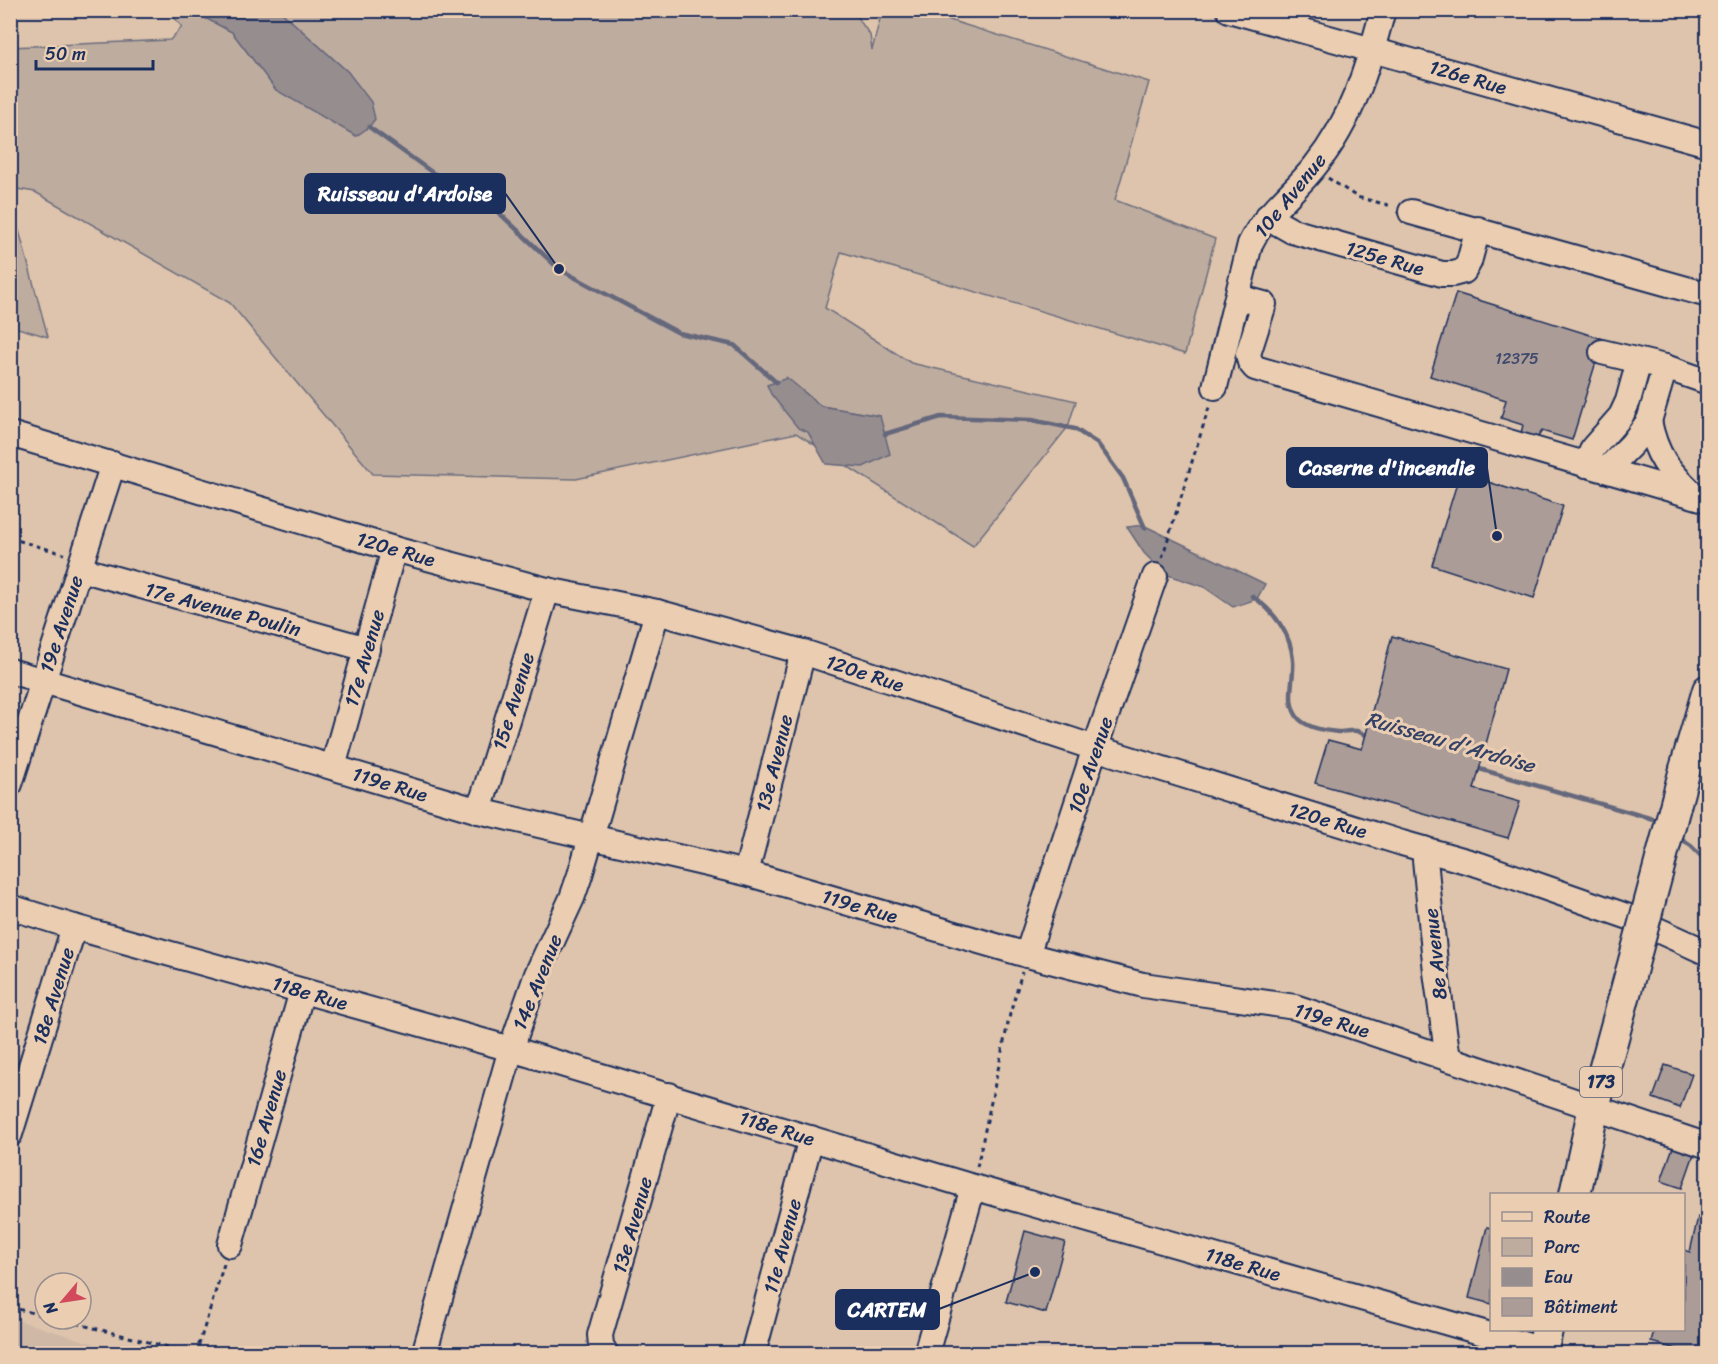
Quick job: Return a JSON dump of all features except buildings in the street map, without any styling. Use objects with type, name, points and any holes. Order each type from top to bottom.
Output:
[{"type":"main road","name":"173","points":[[1575,1193],[1594,1107],[1707,690]]},
{"type":"street","name":"126e Rue","points":[[1229,10],[1707,144]]},
{"type":"street","name":"10e Avenue","points":[[1215,387],[1250,244],[1257,230],[1267,218],[1314,168],[1346,120],[1372,51],[1383,10]]},
{"type":"street","points":[[1411,212],[1707,295]]},
{"type":"street","name":"125e Rue","points":[[1267,218],[1292,231],[1442,274],[1464,271],[1478,230]]},
{"type":"street","points":[[1238,297],[1264,304],[1248,354],[1255,368],[1702,498]]},
{"type":"street","points":[[1602,352],[1665,367],[1707,382]]},
{"type":"street","points":[[1596,467],[1593,448],[1621,416],[1628,401],[1639,361]]},
{"type":"street","points":[[1596,467],[1632,444],[1649,421],[1665,367]]},
{"type":"street","points":[[1649,421],[1654,443],[1670,471],[1702,498]]},
{"type":"street","name":"120e Rue","points":[[10,434],[394,549],[547,590],[657,612],[803,652],[1095,748],[1480,866],[1629,917],[1707,953]]},
{"type":"street","name":"19e Avenue","points":[[10,784],[112,464]]},
{"type":"street","name":"17e Avenue","points":[[333,767],[394,549]]},
{"type":"street","name":"17e Avenue Poulin","points":[[81,564],[367,648]]},
{"type":"street","name":"10e Avenue","points":[[1027,955],[1095,748],[1155,576]]},
{"type":"street","name":"15e Avenue","points":[[479,811],[547,590]]},
{"type":"street","name":"14e Avenue","points":[[424,1353],[511,1049],[537,974],[572,898],[657,612]]},
{"type":"street","name":"13e Avenue","points":[[746,873],[803,652]]},
{"type":"street","name":"119e Rue","points":[[10,671],[479,811],[746,873],[1027,955],[1143,985],[1295,1007],[1707,1146]]},
{"type":"street","name":"8e Avenue","points":[[1424,849],[1436,972],[1448,1059]]},
{"type":"street","name":"118e Rue","points":[[10,907],[511,1049],[973,1187],[1490,1331]]},
{"type":"street","name":"18e Avenue","points":[[10,1134],[74,927]]},
{"type":"street","name":"16e Avenue","points":[[230,1245],[302,990]]},
{"type":"street","name":"13e Avenue","points":[[606,1353],[600,1345],[600,1335],[669,1095]]},
{"type":"street","name":"11e Avenue","points":[[753,1353],[811,1138]]},
{"type":"street","points":[[926,1353],[973,1187]]},
{"type":"street","name":"118e Rue","points":[[1490,1331],[1548,1347]]},
{"type":"path","points":[[1314,168],[1357,196],[1411,212]]},
{"type":"path","points":[[1155,576],[1172,529],[1215,387]]},
{"type":"path","points":[[10,538],[81,564]]},
{"type":"path","points":[[973,1187],[1010,1014],[1027,955]]},
{"type":"path","points":[[93,1327],[196,1353],[230,1245]]},
{"type":"path","points":[[10,1307],[33,1313]]},
{"type":"shaded area","points":[[11,1318],[33,1325],[33,1331],[53,1331],[123,1353],[11,1353]]},
{"type":"green space","points":[[917,10],[1149,82],[1115,200],[1215,239],[1185,354],[841,252],[825,308],[911,363],[1076,401],[1068,427],[973,546],[847,466],[880,416],[821,406],[787,378],[815,445],[796,433],[576,479],[373,474],[230,303],[35,192],[11,188],[11,47],[170,40],[182,27],[169,11],[192,11],[232,32],[276,90],[348,72],[280,11],[853,11],[870,35],[872,50],[882,11]]},
{"type":"green space","points":[[11,201],[48,337],[11,326]]},
{"type":"water","points":[[192,11],[280,11],[348,72],[371,102],[375,119],[369,127],[356,136],[276,90],[232,32]]},
{"type":"water","points":[[787,378],[821,406],[880,416],[890,454],[863,467],[826,464],[808,432],[798,428],[771,394],[767,385]]},
{"type":"water","points":[[1143,525],[1265,584],[1257,599],[1233,607],[1204,587],[1165,574],[1144,553],[1127,527]]},
{"type":"waterway","name":"Ruisseau d'Ardoise","points":[[369,127],[433,173],[478,193],[559,269],[679,333],[734,345],[776,382]]},
{"type":"waterway","points":[[885,434],[941,417],[1032,420],[1075,429],[1098,444],[1123,478],[1145,528]]},
{"type":"waterway","name":"Ruisseau d'Ardoise","points":[[1252,596],[1274,616],[1289,641],[1293,660],[1291,698],[1299,719],[1307,725],[1318,728],[1338,732],[1357,731],[1370,737]]},
{"type":"waterway","name":"Ruisseau d'Ardoise","points":[[1476,768],[1653,819],[1659,824]]},
{"type":"waterway","name":"Ruisseau d'Ardoise","points":[[1678,837],[1708,863]]},
{"type":"place","name":"Ruisseau d'Ardoise","points":[[559,269]]},
{"type":"place","name":"Caserne d'incendie","points":[[1497,536]]},
{"type":"place","name":"CARTEM","points":[[1035,1272]]}]
